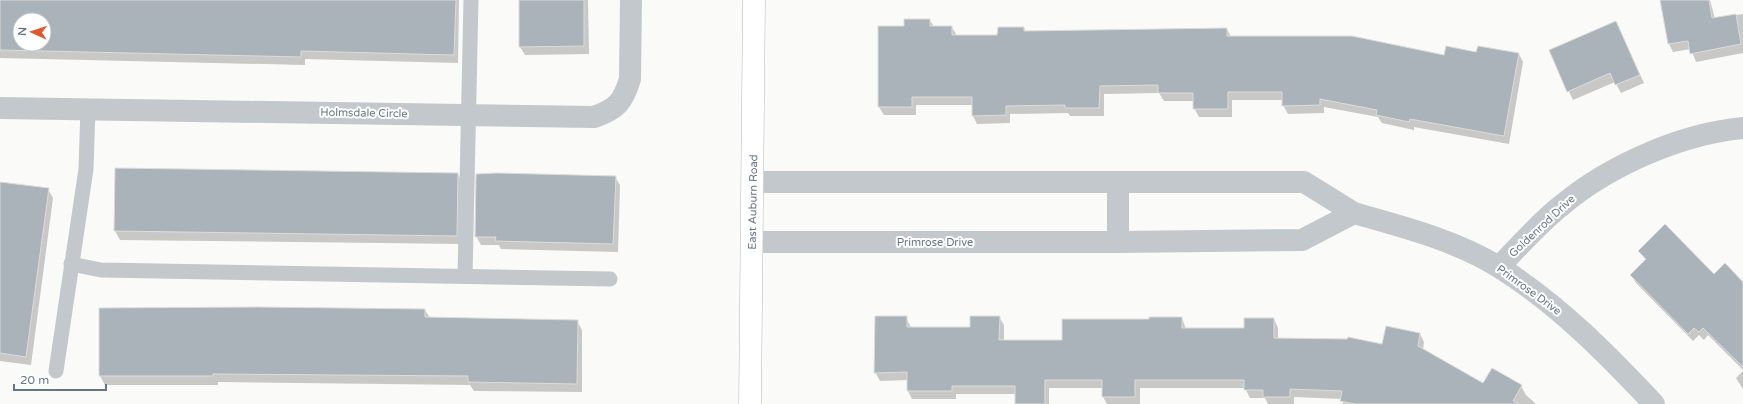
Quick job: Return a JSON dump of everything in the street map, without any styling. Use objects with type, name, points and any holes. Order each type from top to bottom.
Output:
[{"type":"main road","name":"East Auburn Road","points":[[750,404],[754,0]]},
{"type":"street","name":"Holmsdale Circle","points":[[0,108],[88,108],[594,117],[608,112],[620,103],[630,79],[631,0]]},
{"type":"street","name":"Goldenrod Drive","points":[[1499,267],[1562,205],[1617,169],[1680,141],[1711,133],[1743,128]]},
{"type":"street","name":"Primrose Drive","points":[[753,182],[1304,182],[1354,213],[1417,231],[1453,245],[1499,267],[1545,301],[1588,336],[1654,404]]},
{"type":"street","points":[[1118,182],[1118,242]]},
{"type":"street","name":"Primrose Drive","points":[[752,242],[1118,242],[1302,240],[1354,213]]},
{"type":"lane","points":[[465,276],[471,0]]},
{"type":"lane","points":[[56,371],[86,169],[88,108]]},
{"type":"lane","points":[[71,264],[101,270],[610,279]]},
{"type":"building","points":[[0,0],[456,0],[454,55],[301,51],[301,57],[52,51],[52,12],[12,12],[12,50],[0,50]]},
{"type":"building","points":[[519,0],[584,0],[584,46],[519,47]]},
{"type":"building","points":[[1660,0],[1709,0],[1712,18],[1736,14],[1741,44],[1690,54],[1688,41],[1668,44]]},
{"type":"building","points":[[904,19],[930,19],[930,26],[952,26],[952,35],[997,35],[998,27],[1024,27],[1024,31],[1227,28],[1227,36],[1352,36],[1444,55],[1446,46],[1476,52],[1478,46],[1519,53],[1504,136],[1410,119],[1409,122],[1376,115],[1377,110],[1320,99],[1320,105],[1282,106],[1282,92],[1228,92],[1228,109],[1193,109],[1193,93],[1158,93],[1158,85],[1100,86],[1099,108],[1065,108],[1065,105],[1006,106],[1006,115],[972,116],[972,97],[912,97],[912,107],[878,107],[878,26],[904,26]]},
{"type":"building","points":[[1616,21],[1640,75],[1615,85],[1610,73],[1567,92],[1549,50]]},
{"type":"building","points":[[115,168],[458,173],[457,236],[114,231]]},
{"type":"building","points":[[497,173],[616,176],[613,244],[495,241],[496,237],[475,237],[476,174]]},
{"type":"building","points":[[0,182],[49,188],[26,357],[0,353]]},
{"type":"building","points":[[1665,224],[1714,274],[1725,263],[1743,282],[1743,367],[1703,328],[1699,332],[1694,328],[1688,334],[1630,275],[1646,259],[1638,251]]},
{"type":"building","points":[[257,307],[425,309],[425,317],[578,320],[577,384],[468,382],[468,376],[213,374],[213,376],[99,376],[99,308]]},
{"type":"building","points":[[875,316],[907,316],[907,327],[970,327],[970,316],[1000,316],[999,340],[1062,340],[1062,319],[1149,319],[1149,317],[1182,317],[1182,328],[1244,328],[1244,318],[1274,318],[1274,338],[1347,339],[1348,337],[1382,344],[1386,326],[1420,333],[1418,346],[1483,383],[1492,368],[1522,385],[1513,401],[1519,404],[1355,404],[1340,401],[1342,391],[1290,389],[1290,397],[1263,397],[1263,390],[1244,390],[1244,380],[1135,380],[1135,397],[1102,397],[1102,380],[1045,380],[1045,404],[1015,404],[1015,386],[952,386],[952,391],[907,391],[907,372],[874,373]]}]
